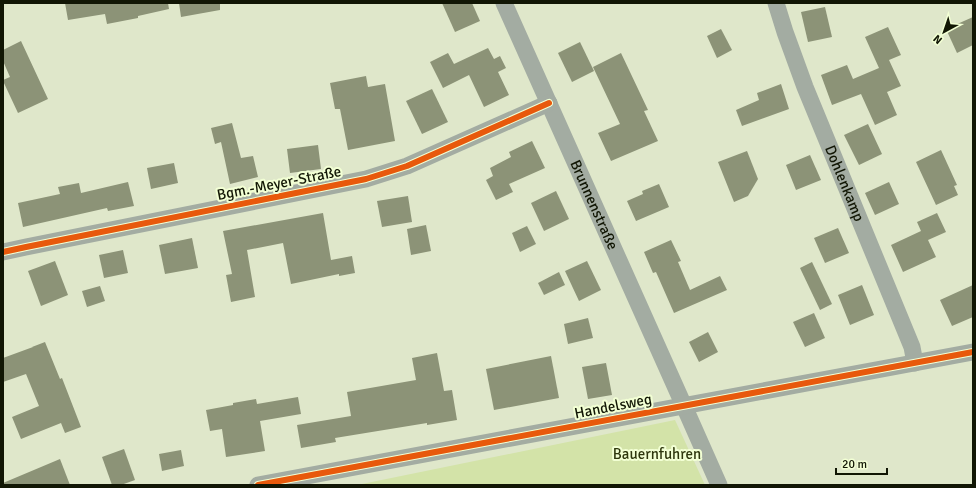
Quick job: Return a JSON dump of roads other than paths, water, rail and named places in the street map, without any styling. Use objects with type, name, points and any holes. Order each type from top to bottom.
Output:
[{"type":"street","name":"Brunnenstraße","points":[[504,3],[719,485]]},
{"type":"street","name":"Dohlenkamp","points":[[776,3],[805,87],[912,347],[915,363]]},
{"type":"street","name":"Bgm.-Meyer-Straße","points":[[3,252],[366,179],[407,166],[549,103]]},
{"type":"street","name":"Handelsweg","points":[[258,485],[973,352]]},
{"type":"park label","name":"Bauernfuhren","points":[[657,454]]}]
